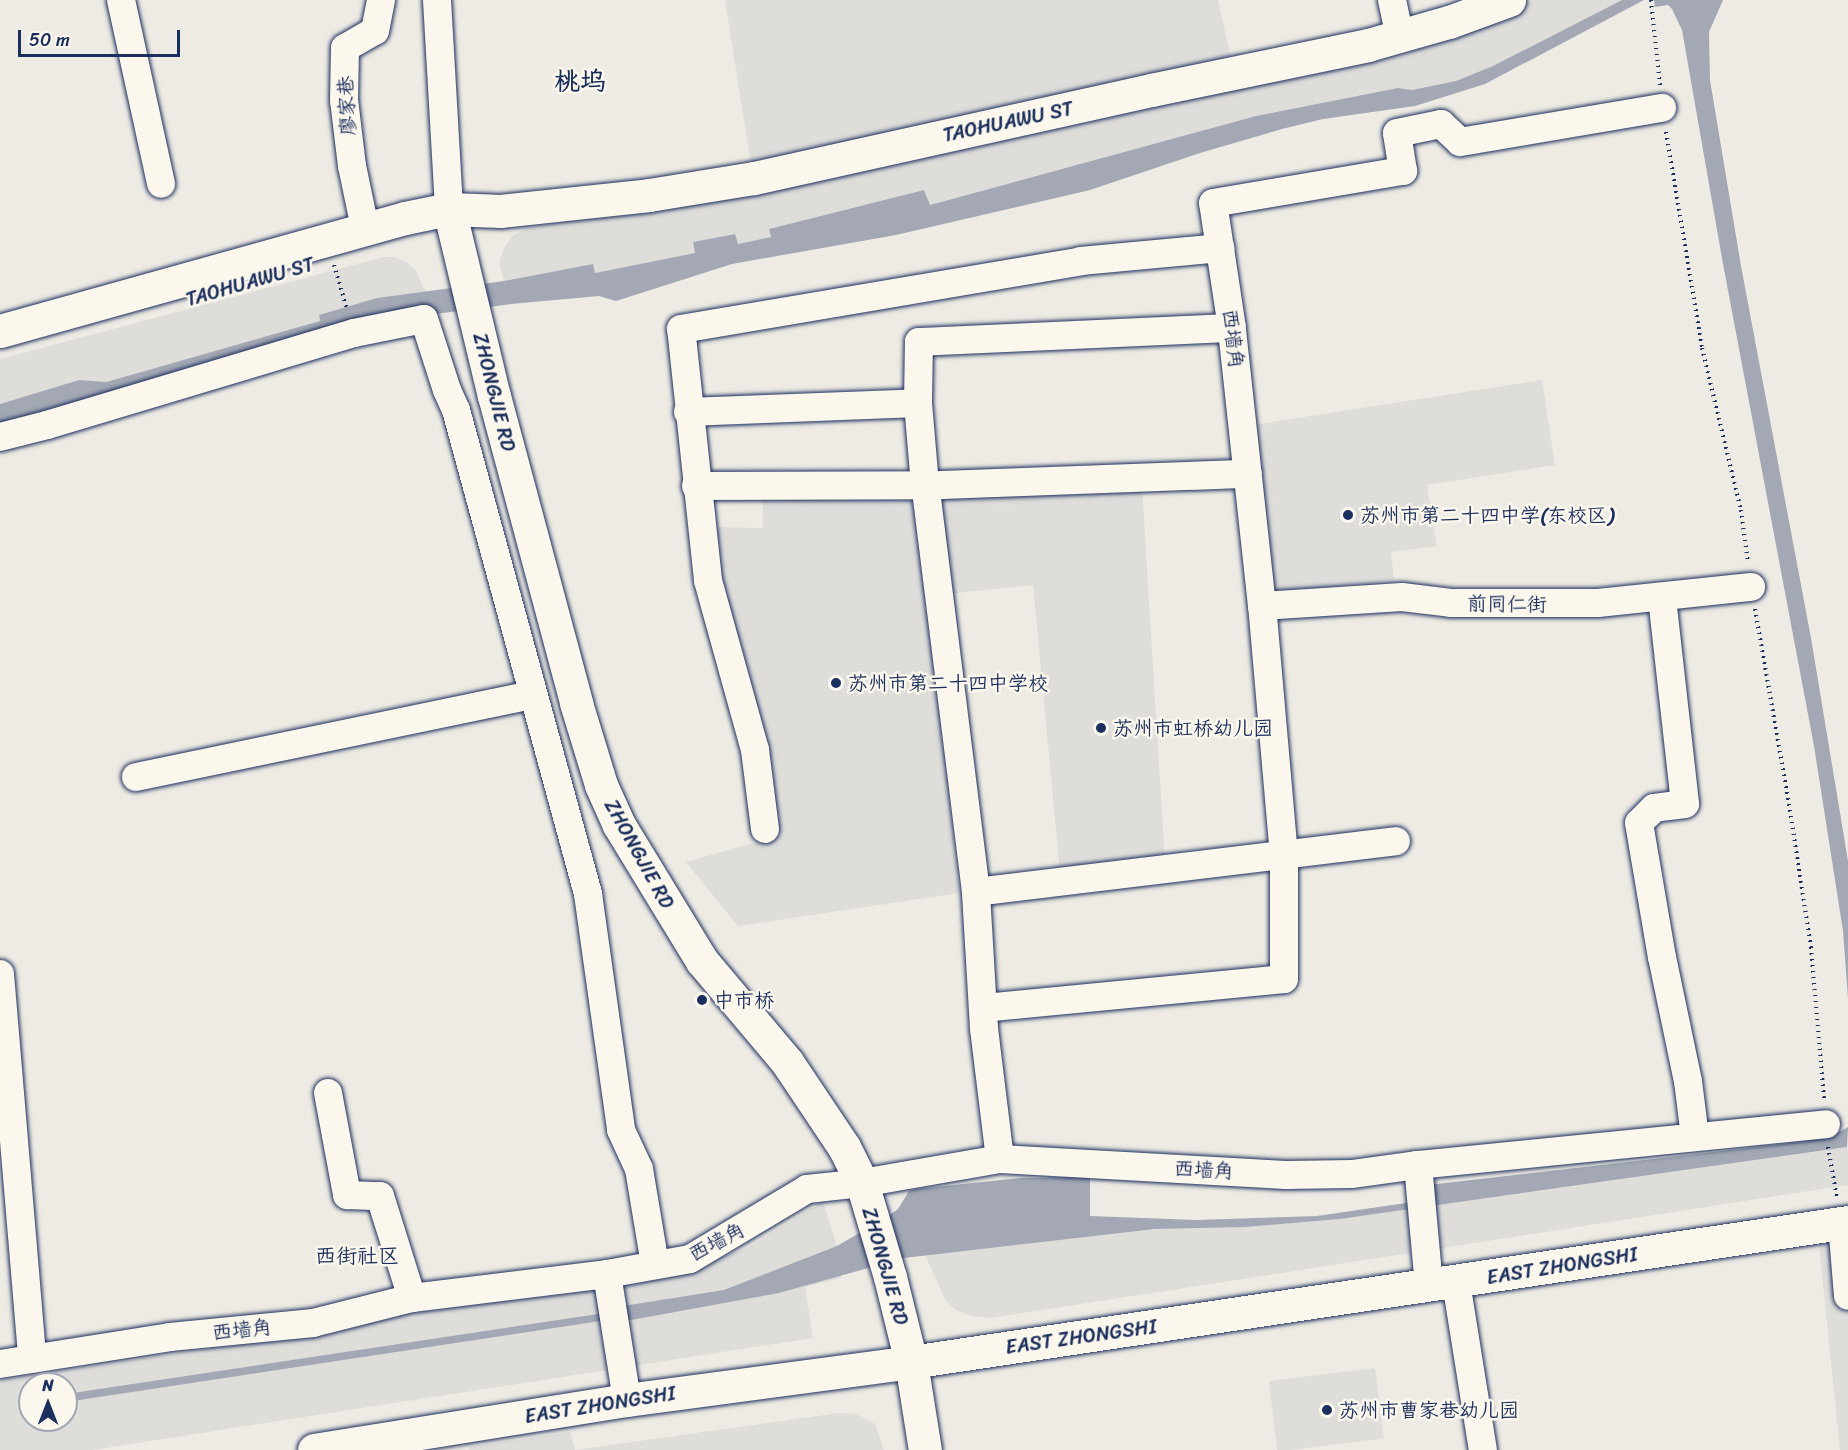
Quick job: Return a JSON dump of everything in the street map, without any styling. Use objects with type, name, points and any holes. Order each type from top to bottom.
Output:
[{"type":"main road","name":"TAOHUAWU ST","points":[[0,352],[332,259],[455,232],[500,212],[676,191],[754,178],[1400,38],[1509,0]]},
{"type":"main road","name":"TAOHUAWU ST","points":[[0,331],[365,228],[455,232]]},
{"type":"main road","name":"ZHONGJIE RD","points":[[455,232],[494,396],[576,703],[601,785],[619,825],[702,961],[787,1062],[844,1147],[865,1195],[890,1276],[911,1362],[925,1450]]},
{"type":"main road","name":"EAST ZHONGSHI","points":[[314,1450],[627,1400],[911,1362],[1845,1222]]},
{"type":"street","points":[[121,0],[161,184]]},
{"type":"street","name":"廖家巷","points":[[365,228],[352,166],[344,100],[345,48],[375,31],[381,0]]},
{"type":"street","points":[[437,0],[455,232]]},
{"type":"street","points":[[1392,0],[1400,38]]},
{"type":"street","name":"西墙角","points":[[983,1008],[1284,979],[1284,856],[1262,606],[1232,328],[1213,203],[1403,171],[1397,133],[1441,124],[1460,142],[1662,108]]},
{"type":"street","points":[[765,829],[755,750],[708,579],[688,412],[681,328],[1081,261],[1220,248]]},
{"type":"street","points":[[0,437],[354,333],[424,319],[447,390],[456,410],[588,894],[621,1130],[639,1169],[655,1266]]},
{"type":"street","points":[[1000,1159],[983,1008],[976,892],[925,485],[918,403],[919,342],[1232,328]]},
{"type":"street","points":[[456,410],[494,396]]},
{"type":"street","points":[[688,412],[918,403]]},
{"type":"street","points":[[696,486],[925,485],[1248,474]]},
{"type":"street","name":"前同仁街","points":[[1262,606],[1402,597],[1451,603],[1550,604],[1662,598],[1751,587]]},
{"type":"street","points":[[1662,598],[1685,804],[1654,808],[1639,823],[1662,957],[1688,1081],[1695,1137]]},
{"type":"street","points":[[136,777],[533,695]]},
{"type":"street","points":[[976,892],[1396,841]]},
{"type":"street","points":[[0,974],[32,1359]]},
{"type":"street","points":[[328,1093],[347,1195],[380,1196],[412,1298]]},
{"type":"street","name":"西墙角","points":[[0,1364],[170,1337],[313,1323],[412,1298],[608,1285],[655,1266],[690,1259],[807,1189],[865,1195],[1000,1159],[1286,1175],[1352,1174],[1419,1170],[1826,1124]]},
{"type":"street","points":[[1419,1170],[1422,1211],[1443,1284],[1483,1450]]},
{"type":"street","points":[[1845,1222],[1848,1296]]},
{"type":"street","points":[[608,1285],[627,1400]]},
{"type":"path","points":[[332,259],[344,299]]},
{"type":"shaded area","points":[[725,0],[1218,0],[1231,58],[751,165]]},
{"type":"shaded area","points":[[1533,0],[1622,0],[1493,66],[1456,81],[1412,90],[1398,88],[1256,116],[929,205],[924,190],[769,229],[771,237],[737,244],[735,234],[693,242],[695,253],[595,273],[593,264],[504,281],[499,262],[503,250],[512,236],[527,228],[771,187],[1519,6]]},
{"type":"shaded area","points":[[1622,0],[1644,0],[1485,84],[1415,106],[1323,119],[1282,129],[1200,153],[1090,190],[896,235],[732,264],[616,301],[599,296],[511,304],[412,317],[0,433],[0,404],[79,380],[106,382],[320,321],[319,315],[377,298],[504,281],[593,264],[595,273],[695,253],[693,242],[735,234],[738,244],[771,237],[769,229],[924,190],[930,205],[1256,116],[1398,88],[1412,90],[1456,81],[1493,66]]},
{"type":"shaded area","points":[[1654,0],[1723,0],[1709,32],[1710,80],[1741,266],[1811,638],[1848,861],[1848,999],[1843,931],[1814,746],[1723,264],[1682,30],[1672,9],[1668,5],[1655,7]]},
{"type":"shaded area","points":[[384,257],[395,257],[406,262],[416,271],[426,293],[319,316],[320,321],[105,382],[79,380],[0,404],[0,359]]},
{"type":"shaded area","name":"苏州市第二十四中学(东校区)","points":[[1542,380],[1555,465],[1427,485],[1437,546],[1391,552],[1394,580],[1272,594],[1253,425]]},
{"type":"shaded area","name":"苏州市虹桥幼儿园","points":[[1142,487],[1165,861],[1060,873],[1033,585],[947,594],[935,496]]},
{"type":"shaded area","name":"苏州市第二十四中学校","points":[[919,495],[959,893],[738,926],[686,862],[768,839],[698,527],[763,528],[763,501]]},
{"type":"shaded area","points":[[1848,1127],[1847,1147],[1340,1219],[1245,1227],[1155,1229],[904,1258],[779,1293],[631,1320],[607,1320],[78,1400],[78,1392],[598,1314],[598,1310],[724,1290],[837,1246],[887,1217],[898,1209],[909,1191],[916,1189],[1020,1178],[1090,1177],[1090,1216],[1196,1220],[1317,1216],[1413,1202],[1411,1187],[1799,1142],[1832,1136]]},
{"type":"shaded area","points":[[1848,1147],[1848,1185],[991,1318],[971,1316],[956,1310],[946,1301],[925,1255],[1155,1229],[1245,1227],[1340,1219]]},
{"type":"shaded area","points":[[823,1201],[837,1247],[841,1278],[805,1287],[813,1338],[92,1450],[0,1450],[0,1380],[18,1377],[18,1432],[78,1432],[78,1372],[53,1372],[286,1337],[413,1313],[685,1272],[749,1247]]},
{"type":"shaded area","points":[[1848,1241],[1848,1450],[1840,1450],[1819,1245]]},
{"type":"shaded area","name":"苏州市曹家巷幼儿园","points":[[1375,1368],[1384,1438],[1277,1450],[1269,1381]]},
{"type":"shaded area","points":[[839,1413],[856,1414],[875,1424],[884,1450],[575,1450]]},
{"type":"shaded area","points":[[570,1432],[575,1450],[469,1450],[469,1447]]},
{"type":"place","name":"苏州市第二十四中学(东校区)","points":[[1348,515]]},
{"type":"place","name":"苏州市第二十四中学校","points":[[836,683]]},
{"type":"place","name":"苏州市虹桥幼儿园","points":[[1101,728]]},
{"type":"place","name":"中市桥","points":[[702,1000]]},
{"type":"place","name":"苏州市曹家巷幼儿园","points":[[1327,1410]]},
{"type":"district","name":"桃坞","points":[[580,82]]},
{"type":"district","name":"西街社区","points":[[357,1256]]}]
